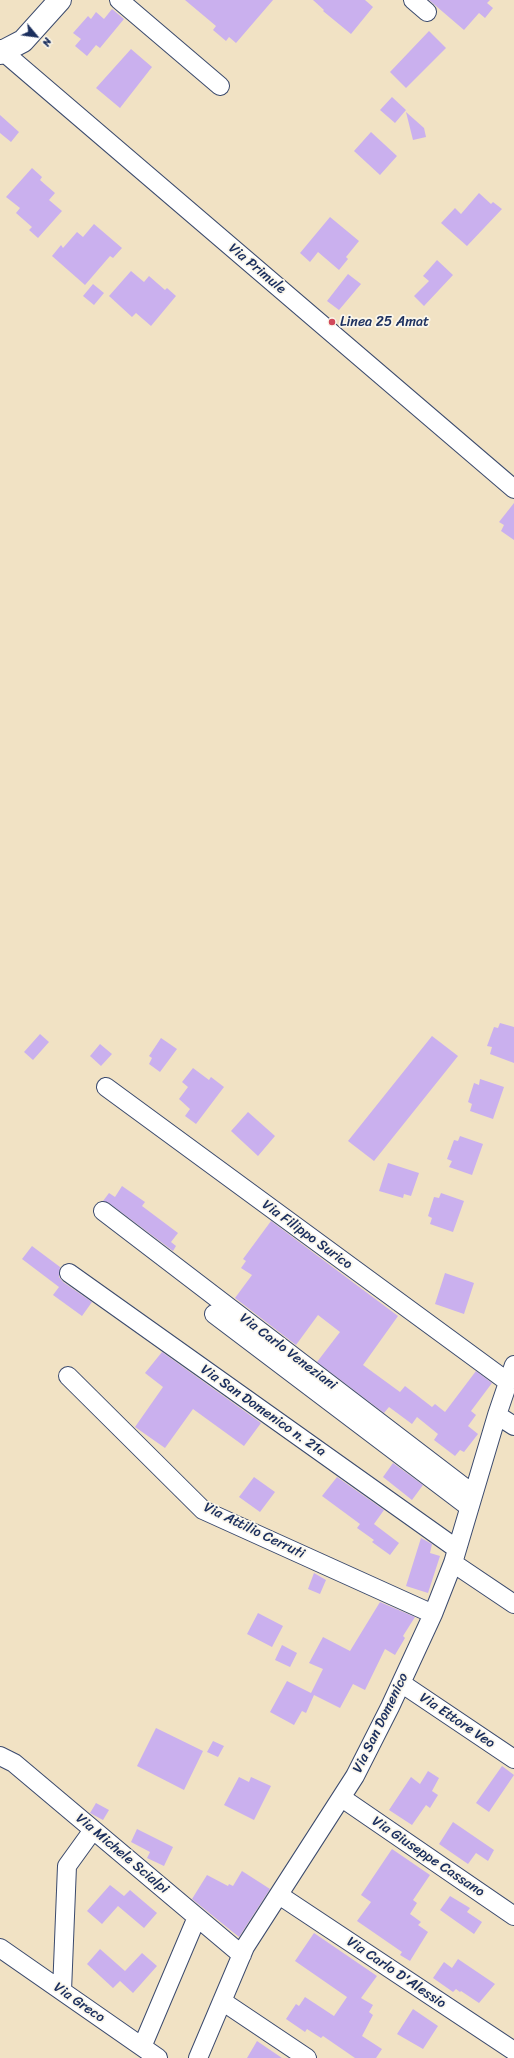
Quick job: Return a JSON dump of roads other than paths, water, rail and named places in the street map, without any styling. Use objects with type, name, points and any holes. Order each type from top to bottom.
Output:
[{"type":"street","points":[[1,51],[23,41],[60,0]]},
{"type":"street","points":[[119,0],[220,86]]},
{"type":"street","points":[[413,0],[427,12]]},
{"type":"street","name":"Via Primule","points":[[1,51],[514,489]]},
{"type":"street","name":"Via Filippo Surico","points":[[106,1087],[511,1374]]},
{"type":"street","name":"Via Carlo Veneziani","points":[[103,1211],[471,1500]]},
{"type":"street","name":"Via San Domenico n. 21a","points":[[69,1273],[455,1556],[514,1604]]},
{"type":"street","points":[[214,1314],[471,1500]]},
{"type":"street","name":"Via San Domenico","points":[[198,2058],[242,1955],[342,1798],[362,1762],[433,1614],[455,1556],[497,1415],[511,1374]]},
{"type":"street","name":"Via Attilio Cerruti","points":[[68,1376],[203,1510],[433,1614]]},
{"type":"street","points":[[497,1415],[514,1426]]},
{"type":"street","name":"Via Ettore Veo","points":[[401,1682],[514,1759]]},
{"type":"street","name":"Via Michele Scialpi","points":[[0,1756],[14,1763],[242,1955]]},
{"type":"street","name":"Via Giuseppe Cassano","points":[[342,1798],[514,1916]]},
{"type":"street","points":[[62,1991],[67,1866],[93,1830]]},
{"type":"street","name":"Via Carlo D'Alessio","points":[[279,1895],[514,2051]]},
{"type":"street","points":[[142,2046],[197,1917]]},
{"type":"street","name":"Via Greco","points":[[0,1948],[158,2058]]},
{"type":"street","points":[[222,2001],[307,2058]]},
{"type":"place","name":"Linea 25 Amat","points":[[332,322]]}]
